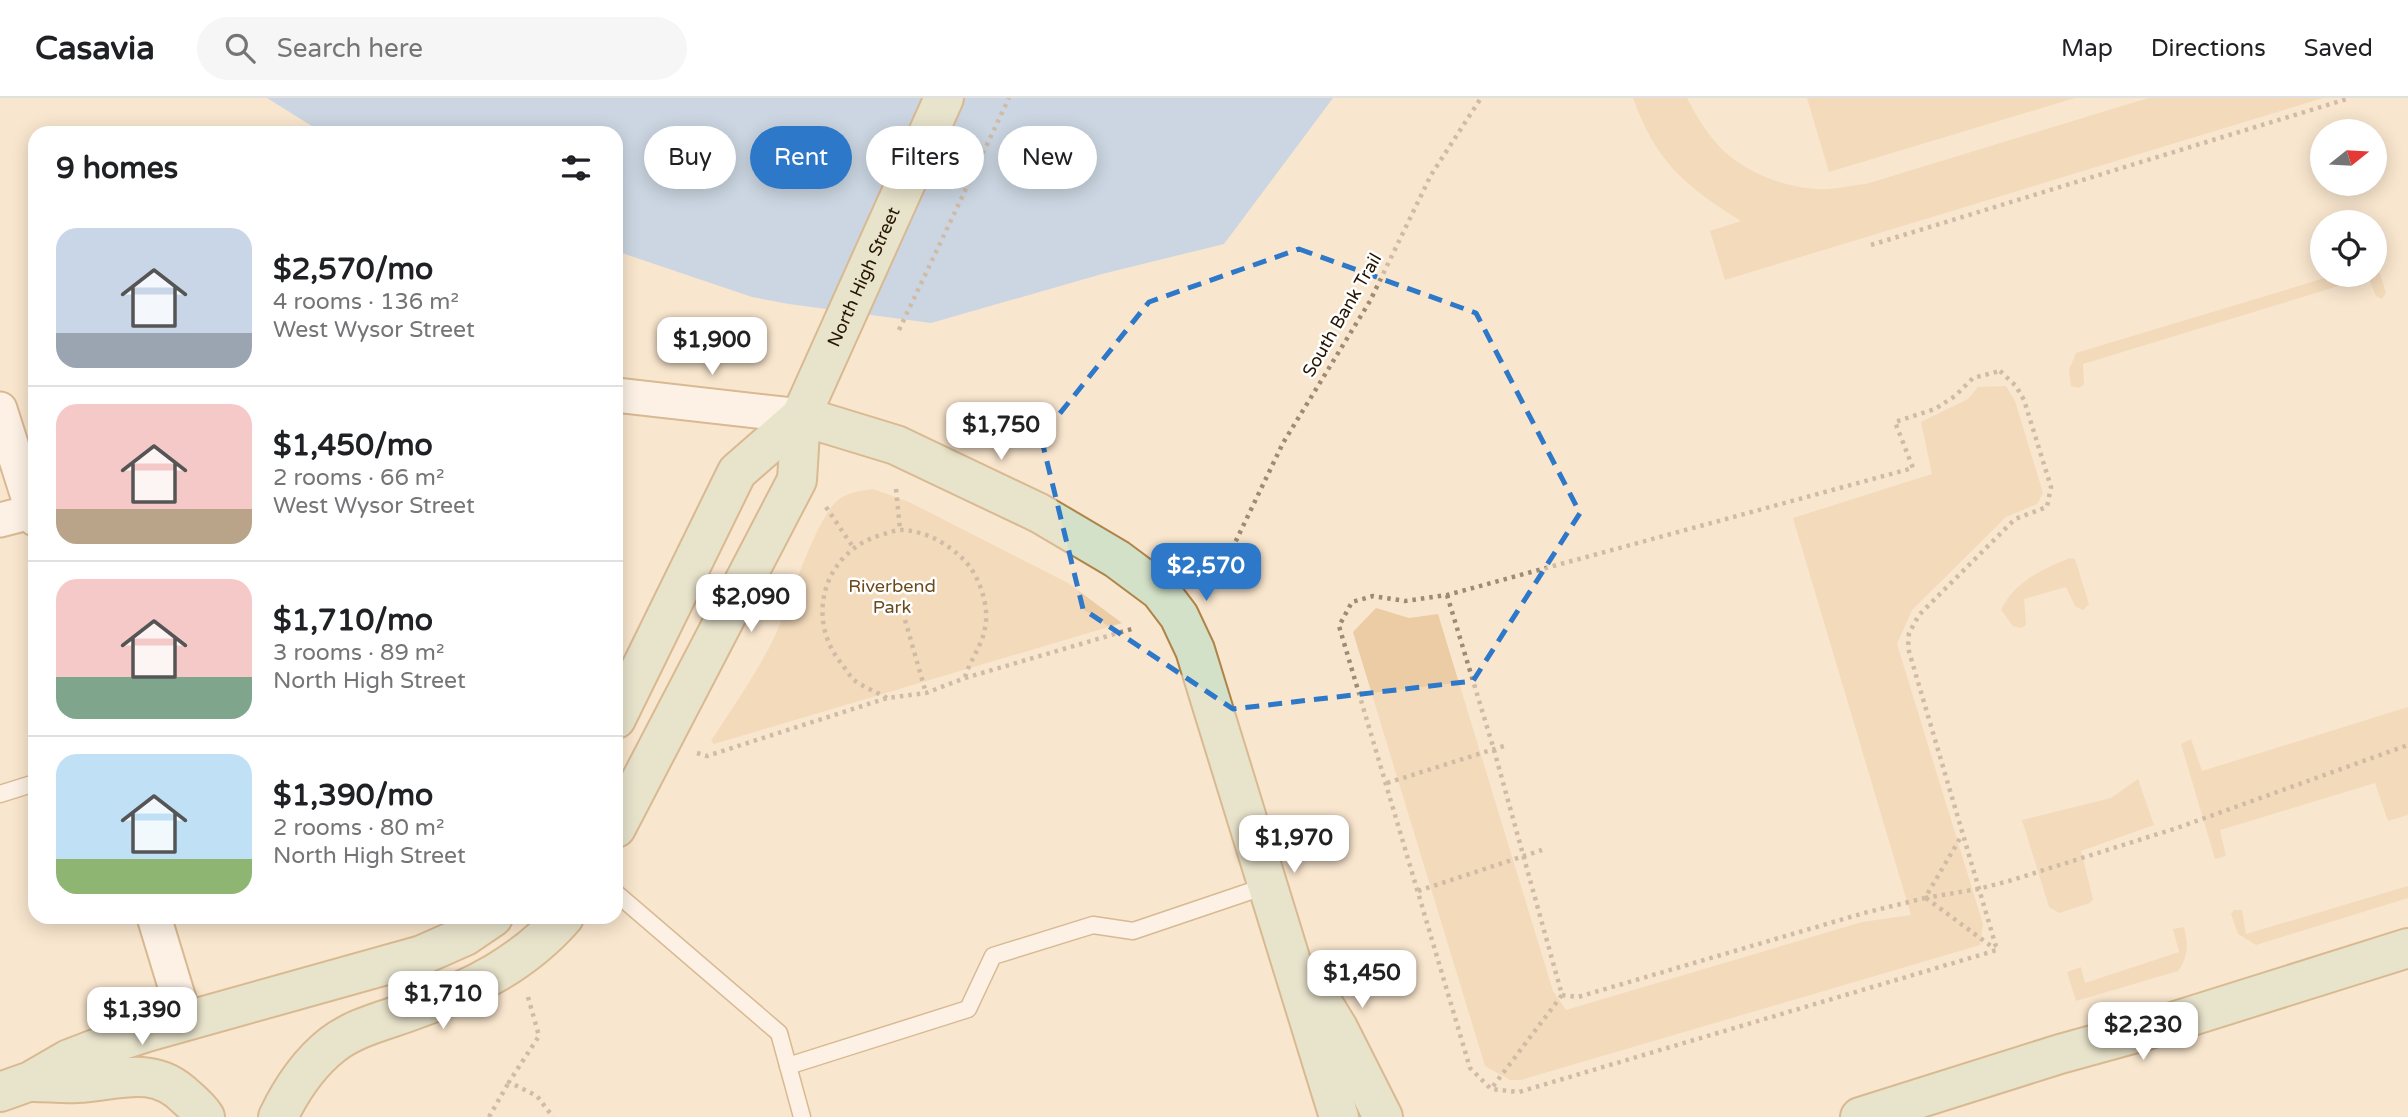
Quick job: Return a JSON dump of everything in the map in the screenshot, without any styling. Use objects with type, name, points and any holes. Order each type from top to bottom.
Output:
[{"type":"main road","name":"North High Street","points":[[623,815],[797,480],[801,416],[944,98]]},
{"type":"main road","name":"North High Street","points":[[623,705],[737,472],[801,416]]},
{"type":"main road","points":[[801,416],[896,445],[1039,513],[1117,559],[1160,591],[1179,617],[1195,650],[1339,1117]]},
{"type":"main road","points":[[16,1087],[69,1059],[95,1049],[422,955],[465,936],[483,924]]},
{"type":"main road","points":[[278,1117],[291,1090],[333,1044],[360,1029],[483,982],[534,948],[557,924]]},
{"type":"main road","points":[[1282,936],[1338,1028],[1383,1117]]},
{"type":"main road","points":[[1860,1117],[2408,948]]},
{"type":"main road","points":[[16,1087],[149,1077],[174,1084],[205,1117]]},
{"type":"street","points":[[623,396],[801,416]]},
{"type":"street","points":[[0,409],[28,495]]},
{"type":"street","points":[[0,520],[28,515]]},
{"type":"street","points":[[156,924],[186,1022]]},
{"type":"lane","points":[[0,794],[28,785]]},
{"type":"lane","points":[[788,1066],[968,1009],[993,956],[1093,925],[1133,931],[1266,886]]},
{"type":"lane","points":[[623,899],[779,1033],[802,1117]]},
{"type":"path","points":[[899,330],[1009,98]]},
{"type":"path","name":"South Bank Trail","points":[[1232,549],[1283,443],[1370,301],[1431,176],[1481,98]]},
{"type":"path","points":[[1871,245],[2350,98]]},
{"type":"path","points":[[2000,371],[2016,386],[2024,400],[2051,487],[2051,497],[2047,507],[2015,519],[1919,615],[1909,633],[1908,648],[1997,950],[1519,1093],[1491,1089],[1470,1068],[1339,625],[1352,602],[1373,596],[1405,601],[1447,595],[1913,468],[1895,422],[1935,409],[1955,396],[1973,377],[2000,371]]},
{"type":"path","points":[[895,486],[900,530]]},
{"type":"path","points":[[824,504],[853,547]]},
{"type":"path","points":[[887,698],[854,680],[832,652],[824,629],[822,610],[825,589],[833,569],[853,547],[871,538],[900,530],[926,534],[951,547],[968,564],[978,580],[986,626],[964,678]]},
{"type":"path","points":[[1447,595],[1494,750],[1562,995]]},
{"type":"path","points":[[905,620],[926,693]]},
{"type":"path","points":[[695,752],[707,756],[887,698],[926,693],[964,678],[1135,628]]},
{"type":"path","points":[[1387,783],[1507,745]]},
{"type":"path","points":[[1562,995],[1578,997],[1864,913],[1925,898],[1978,889],[2178,828],[2408,745]]},
{"type":"path","points":[[1925,898],[1962,835]]},
{"type":"path","points":[[1418,891],[1542,850]]},
{"type":"path","points":[[1925,898],[1997,950]]},
{"type":"path","points":[[1491,1089],[1562,995]]},
{"type":"path","points":[[489,1117],[539,1036],[528,996]]},
{"type":"path","points":[[509,1082],[537,1096],[553,1117]]},
{"type":"highlighted area","points":[[1299,249],[1476,313],[1580,513],[1473,681],[1233,709],[1083,609],[1041,437],[1149,302]]},
{"type":"green space","points":[[1633,98],[1687,98],[1713,139],[1734,160],[1773,180],[1801,187],[1829,189],[1866,184],[2148,98],[2323,98],[1725,280],[1710,231],[1741,221],[1688,184],[1675,170],[1652,139]]},
{"type":"green space","points":[[1807,98],[2075,98],[1829,172]]},
{"type":"green space","points":[[2310,283],[2310,287],[2335,287],[2083,364],[2084,384],[2079,388],[2071,386],[2069,370],[2076,353]]},
{"type":"green space","points":[[2372,287],[2384,287],[2386,293],[2382,299],[2376,296]]},
{"type":"green space","points":[[2006,386],[2015,401],[2043,493],[2037,504],[2006,517],[1912,610],[1897,644],[1983,924],[1980,945],[1521,1080],[1510,1080],[1485,1066],[1353,632],[1376,608],[1409,618],[1438,614],[1553,991],[1566,1010],[1862,922],[1911,915],[1793,518],[1932,474],[1921,422],[1968,399],[1978,387]]},
{"type":"green space","name":"Riverbend Park","points":[[873,489],[909,502],[1068,583],[1122,623],[714,744],[711,741],[753,677],[775,636],[812,543],[829,510],[846,495]]},
{"type":"green space","points":[[2070,558],[2075,559],[2089,604],[2083,610],[2075,606],[2066,587],[2024,599],[2026,625],[2021,628],[2013,626],[2001,610],[2013,592],[2039,572]]},
{"type":"green space","points":[[2408,707],[2408,815],[2388,821],[2375,783],[2220,830],[2226,856],[2215,859],[2181,744],[2191,739],[2202,771]]},
{"type":"green space","points":[[2138,779],[2154,825],[2081,851],[2093,899],[2090,903],[2059,913],[2049,907],[2022,820],[2111,798]]},
{"type":"green space","points":[[2408,886],[2408,898],[2256,945],[2238,934],[2231,914],[2234,910],[2242,910],[2246,934]]},
{"type":"green space","points":[[2184,927],[2187,950],[2178,971],[2076,1001],[2067,972],[2081,967],[2085,983],[2179,952],[2173,929]]},
{"type":"water","points":[[267,98],[1333,98],[1224,244],[1102,274],[931,323],[752,297],[623,253],[623,126],[312,126]]}]
